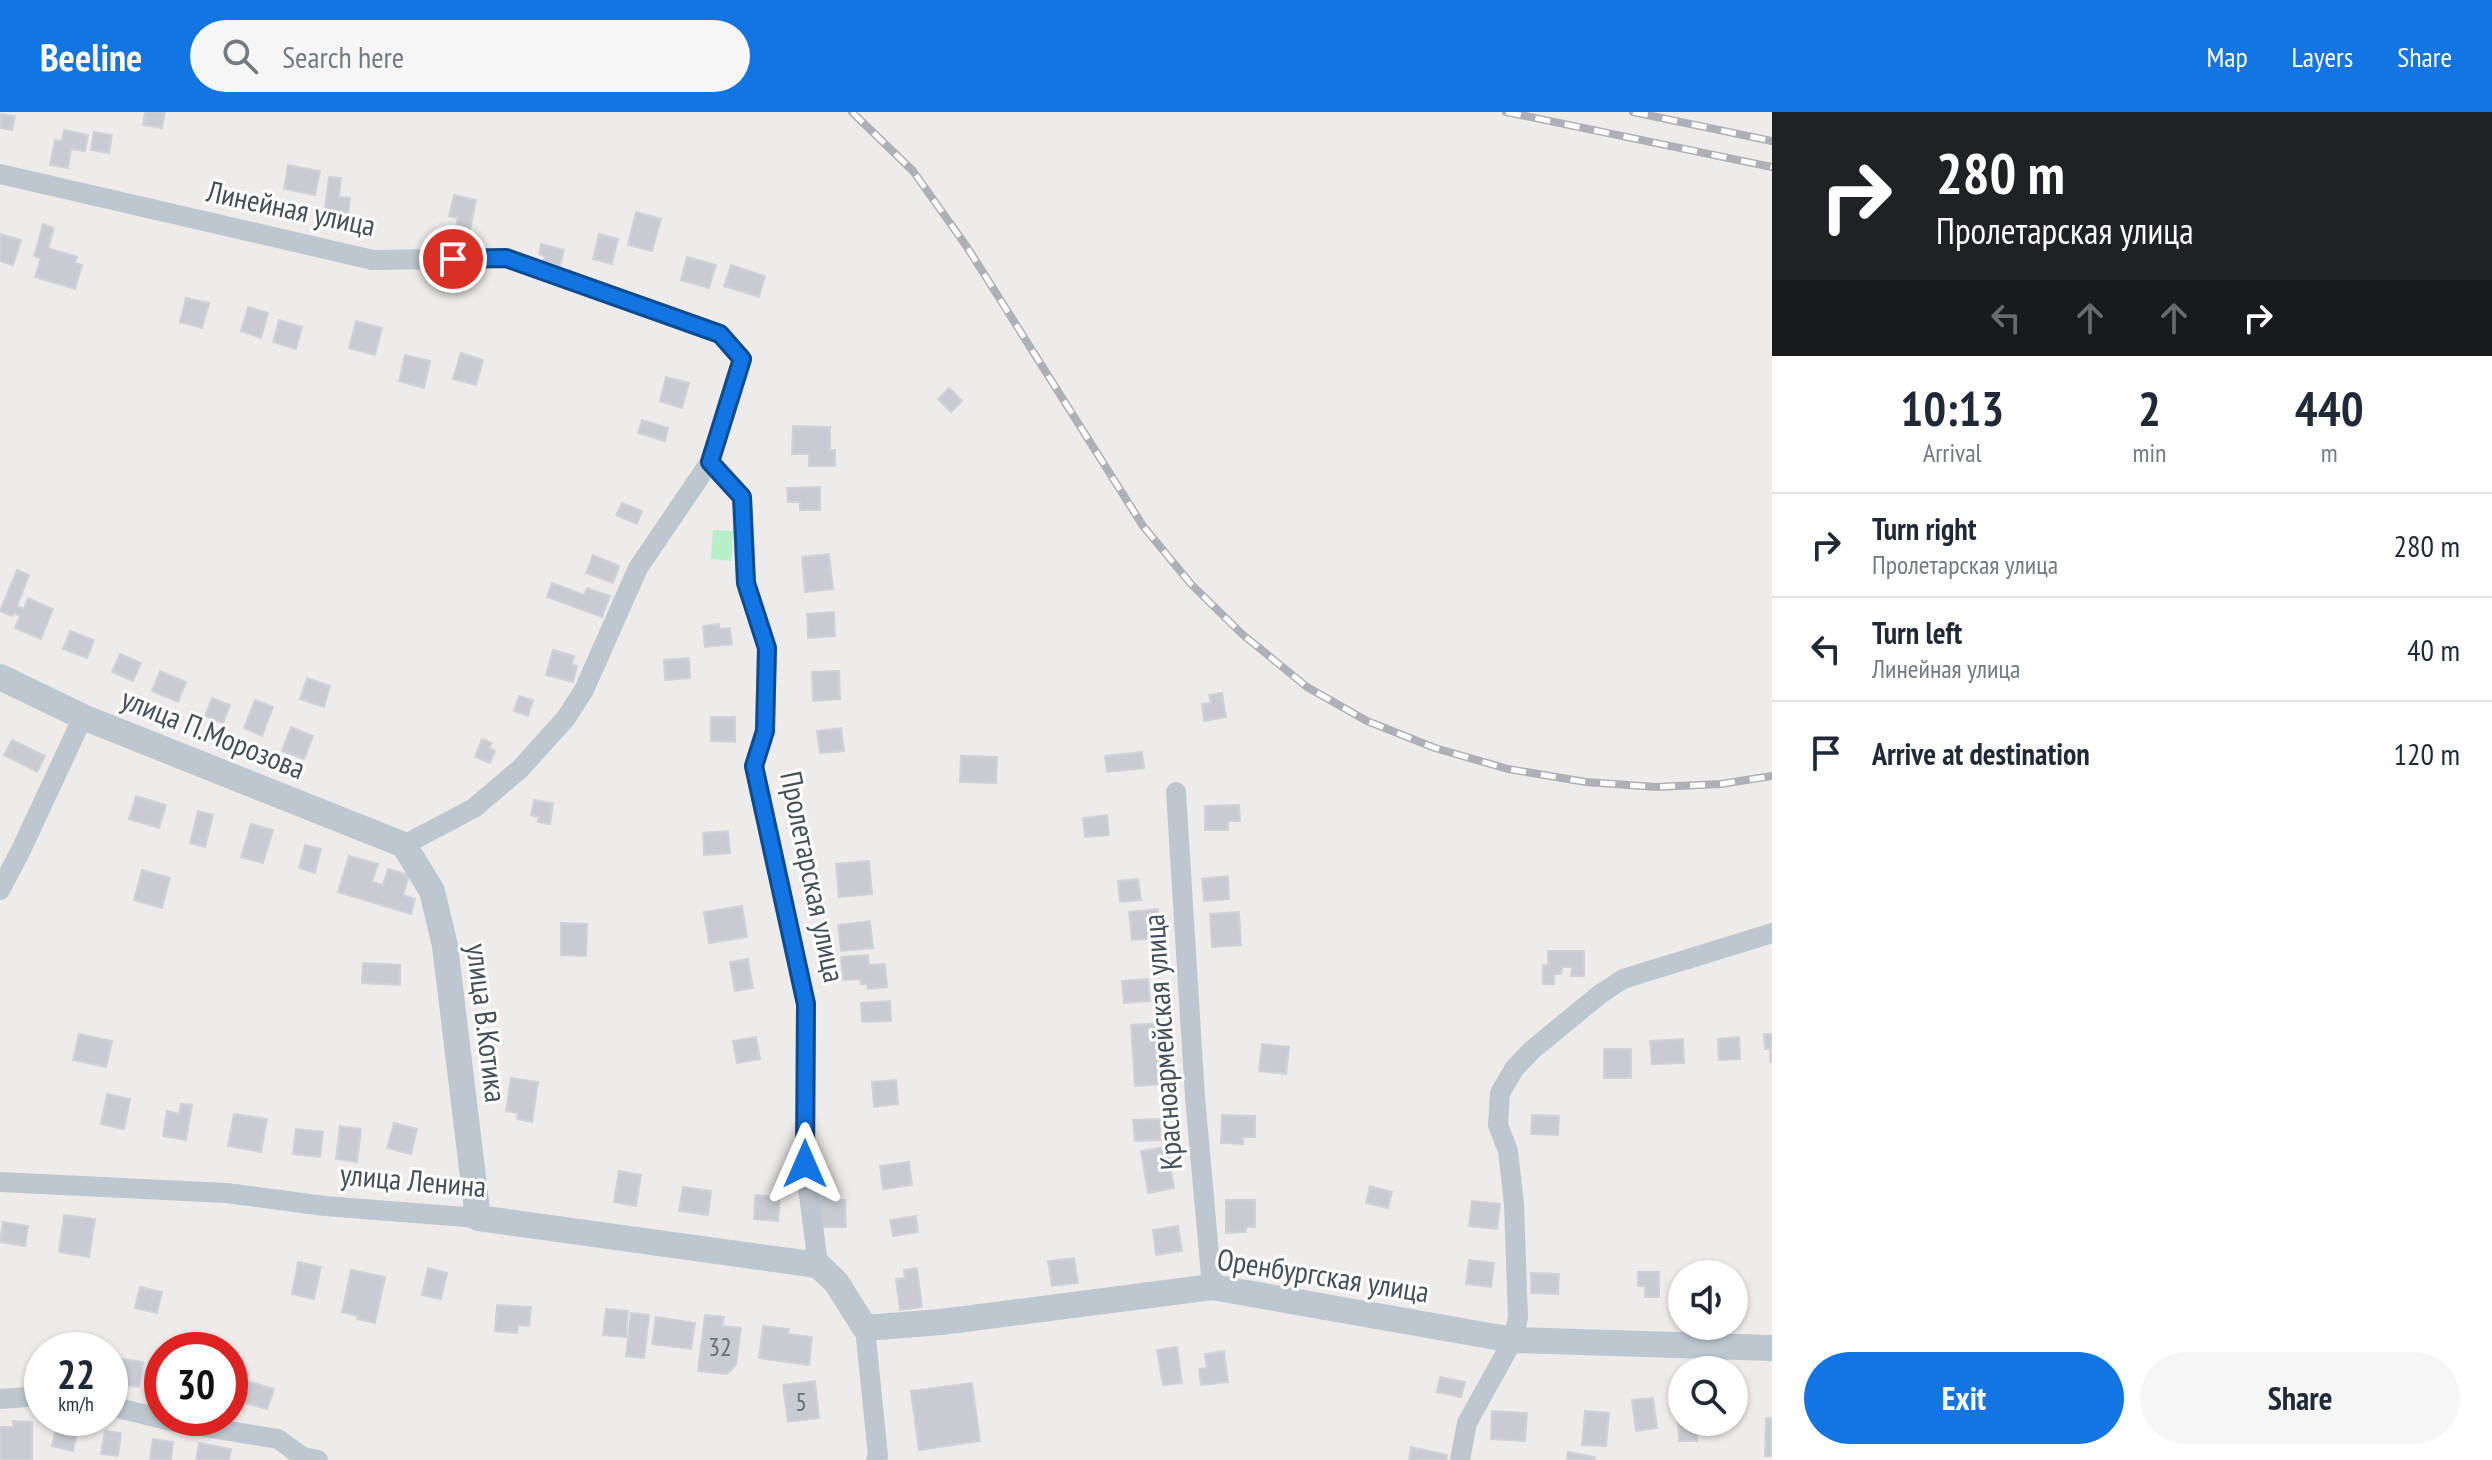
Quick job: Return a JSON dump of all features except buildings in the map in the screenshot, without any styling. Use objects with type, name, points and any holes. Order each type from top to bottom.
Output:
[{"type":"street","name":"Линейная улица","points":[[0,174],[373,260],[506,258],[720,334],[742,359],[710,462]]},
{"type":"street","points":[[404,845],[474,808],[520,769],[566,718],[584,690],[638,568],[710,462]]},
{"type":"street","name":"Пролетарская улица","points":[[710,462],[742,497],[746,583],[767,648],[765,731],[754,766],[806,1004],[805,1164],[818,1265]]},
{"type":"street","name":"улица П.Морозова","points":[[0,677],[83,717],[404,845]]},
{"type":"street","points":[[0,890],[83,717]]},
{"type":"street","name":"Красноармейская улица","points":[[1176,792],[1195,1097],[1212,1287]]},
{"type":"street","name":"улица В.Котика","points":[[404,845],[432,891],[445,946],[478,1218]]},
{"type":"street","points":[[1460,1460],[1467,1423],[1513,1340],[1518,1317],[1514,1204],[1508,1151],[1498,1125],[1500,1093],[1514,1069],[1532,1050],[1623,979],[1772,933]]},
{"type":"street","name":"улица Ленина","points":[[0,1182],[226,1193],[325,1206],[478,1218],[818,1265]]},
{"type":"street","points":[[818,1265],[836,1282],[865,1328],[876,1460]]},
{"type":"street","name":"Оренбургская улица","points":[[865,1328],[941,1322],[1212,1287],[1513,1340],[1772,1348]]},
{"type":"street","points":[[0,1399],[24,1397]]},
{"type":"street","points":[[128,1410],[175,1422],[278,1439],[303,1457],[318,1460]]},
{"type":"green space","points":[[713,530],[733,531],[731,561],[711,559]]},
{"type":"railway","points":[[852,112],[913,171],[967,247],[1143,526],[1191,584],[1242,634],[1307,687],[1367,721],[1435,748],[1508,769],[1586,782],[1656,787],[1721,784],[1772,776]]},
{"type":"railway","points":[[1506,112],[1772,167]]},
{"type":"railway","points":[[1633,112],[1772,141]]},
{"type":"route","points":[[453,259],[506,258],[720,334],[742,359],[710,462],[742,497],[746,583],[767,648],[765,731],[754,766],[806,1004],[805,1164]]}]
